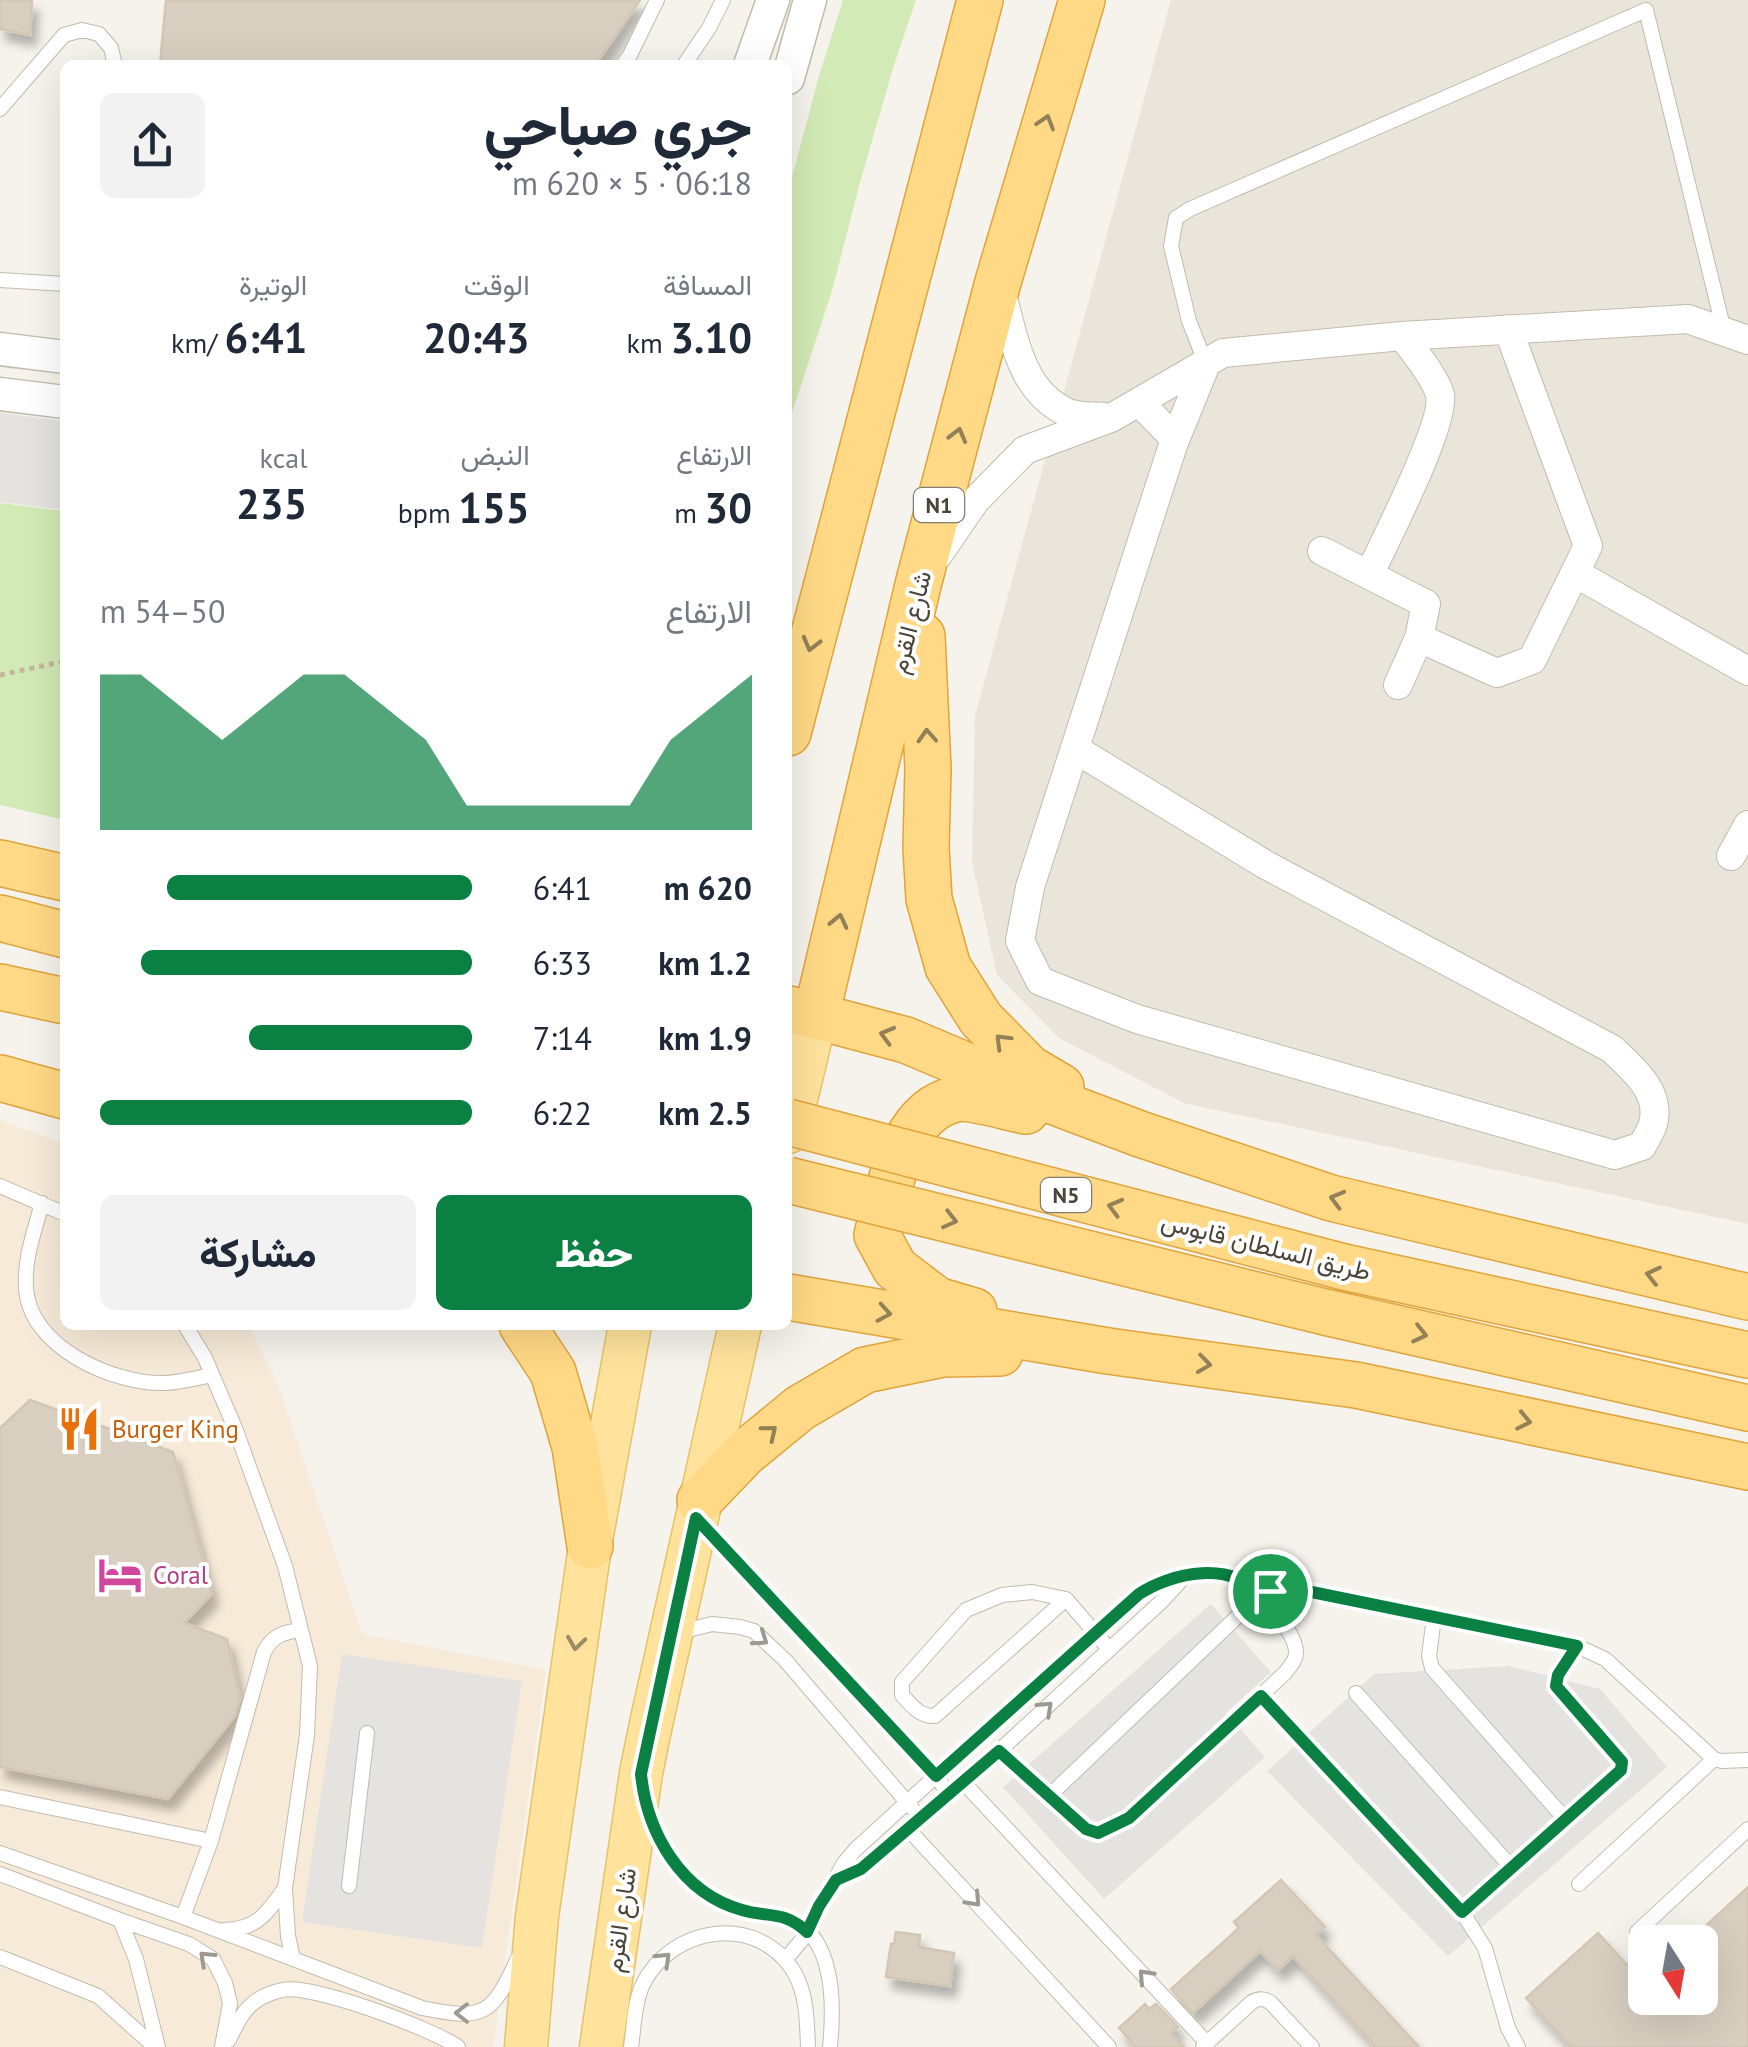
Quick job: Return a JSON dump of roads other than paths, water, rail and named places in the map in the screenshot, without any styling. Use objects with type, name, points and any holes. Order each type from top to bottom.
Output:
[{"type":"highway","points":[[792,717],[980,0]]},
{"type":"highway","name":"شارع القرم","points":[[802,1012],[998,282],[1082,0]]},
{"type":"highway","points":[[792,595],[906,278]]},
{"type":"highway","points":[[920,582],[928,770],[926,848],[930,899],[948,967],[981,1019],[1029,1068],[1140,1134]]},
{"type":"highway","points":[[0,862],[60,875]]},
{"type":"highway","points":[[0,918],[60,934]]},
{"type":"highway","points":[[0,987],[60,1000]]},
{"type":"highway","points":[[802,1012],[906,1040],[1140,1134],[1331,1198],[1748,1297]]},
{"type":"highway","points":[[0,1078],[60,1095]]},
{"type":"highway","points":[[1108,1352],[936,1300],[895,1268],[878,1235],[898,1154],[928,1110],[959,1098],[1140,1134]]},
{"type":"highway","name":"طريق السلطان قابوس","points":[[792,1123],[1344,1267],[1748,1355]]},
{"type":"highway","name":"طريق السلطان قابوس","points":[[792,1181],[1325,1312],[1748,1408]]},
{"type":"highway","points":[[792,1297],[1108,1352],[1356,1385],[1748,1468]]},
{"type":"highway","points":[[525,1330],[553,1372],[575,1447],[590,1546]]},
{"type":"highway","points":[[698,1509],[744,1454],[800,1408],[865,1370],[943,1354],[1108,1352]]},
{"type":"main road","name":"شارع القرم","points":[[792,1098],[802,1012]]},
{"type":"main road","points":[[526,2047],[537,1916],[590,1546],[629,1330]]},
{"type":"main road","name":"شارع القرم","points":[[601,2047],[641,1774],[739,1330]]},
{"type":"street","points":[[752,60],[773,0]]},
{"type":"street","points":[[792,64],[810,0]]},
{"type":"street","points":[[998,282],[1024,370],[1040,395],[1068,414],[1111,418]]},
{"type":"street","points":[[920,582],[975,500],[1025,450],[1111,418],[1223,354],[1402,336],[1688,319],[1736,336]]},
{"type":"street","points":[[1419,638],[1497,674],[1532,660],[1588,546],[1508,329]]},
{"type":"street","points":[[1369,574],[1427,448],[1440,396],[1402,336]]},
{"type":"street","points":[[0,349],[60,355]]},
{"type":"street","points":[[1075,749],[1266,865],[1612,1049],[1638,1073],[1653,1098],[1654,1122],[1642,1146],[1615,1155],[1137,1019],[1040,981],[1020,941],[1030,888],[1175,439],[1206,364]]},
{"type":"street","points":[[0,394],[60,401]]},
{"type":"street","points":[[1140,402],[1175,439]]},
{"type":"street","points":[[1322,552],[1426,604],[1419,638],[1398,685]]},
{"type":"street","points":[[1574,573],[1748,671]]},
{"type":"street","points":[[1731,856],[1748,825]]},
{"type":"lane","points":[[626,60],[657,0]]},
{"type":"lane","points":[[687,60],[723,0]]},
{"type":"lane","points":[[1206,364],[1189,321],[1171,246],[1176,218],[1646,10],[1736,336]]},
{"type":"lane","points":[[0,109],[64,34],[82,30],[99,34],[111,48],[113,60]]},
{"type":"lane","points":[[0,280],[60,284]]},
{"type":"lane","points":[[0,1186],[60,1212]]},
{"type":"lane","points":[[42,1203],[28,1256],[25,1289],[32,1313],[57,1345],[87,1364],[125,1379],[168,1383],[212,1375]]},
{"type":"lane","points":[[188,1330],[205,1358],[235,1428],[285,1566],[310,1666],[307,1735],[286,1888],[292,1959]]},
{"type":"lane","points":[[698,1509],[950,1793]]},
{"type":"lane","points":[[785,1960],[807,1932],[850,1856],[1150,1587],[1185,1576],[1212,1573],[1236,1577],[1252,1587],[1286,1625],[1296,1646],[1296,1658],[1261,1696],[1129,1818],[1098,1833],[1086,1829],[999,1751]]},
{"type":"lane","points":[[836,1880],[861,1869],[999,1751],[1185,1576]]},
{"type":"lane","points":[[1049,1796],[1260,1596],[1292,1588],[1577,1646],[1605,1659],[1714,1759],[1748,1760]]},
{"type":"lane","points":[[1066,1599],[934,1716],[920,1713],[902,1694],[902,1682],[966,1610],[1002,1594],[1032,1592],[1066,1599],[1109,1649]]},
{"type":"lane","points":[[1434,1617],[1428,1656],[1432,1668],[1566,1820]]},
{"type":"lane","points":[[670,1637],[712,1624],[754,1631],[785,1660],[921,1818]]},
{"type":"lane","points":[[183,1917],[211,1841],[264,1652],[268,1643],[284,1632],[301,1630]]},
{"type":"lane","points":[[1462,1912],[1621,1770],[1622,1762],[1556,1686],[1558,1675],[1577,1646]]},
{"type":"lane","points":[[1356,1693],[1512,1868]]},
{"type":"lane","points":[[1261,1696],[1462,1912],[1485,1948],[1508,2028],[1518,2047]]},
{"type":"lane","points":[[349,1886],[367,1733]]},
{"type":"lane","points":[[1579,1884],[1714,1759]]},
{"type":"lane","points":[[641,1774],[650,1818],[686,1876],[724,1904],[796,1922],[818,1947],[831,1982],[830,2047]]},
{"type":"lane","points":[[963,1782],[1206,2045],[1258,1998],[1271,2003],[1312,2047]]},
{"type":"lane","points":[[0,1797],[211,1841]]},
{"type":"lane","points":[[908,1829],[1109,2047]]},
{"type":"lane","points":[[1645,1925],[1748,1829]]},
{"type":"lane","points":[[0,1853],[183,1917],[422,2008],[451,2014],[481,2012],[494,2003],[537,1916]]},
{"type":"lane","points":[[0,1874],[189,1944],[213,1960],[230,2003],[224,2047]]},
{"type":"lane","points":[[217,1930],[242,1930],[264,1916],[286,1888]]},
{"type":"lane","points":[[120,1920],[136,1960],[157,2047]]},
{"type":"lane","points":[[631,2047],[636,2006],[651,1970],[687,1940],[720,1932],[739,1934],[772,1948],[785,1960],[802,1988],[808,2047]]},
{"type":"lane","points":[[0,1957],[98,1996],[157,2047]]},
{"type":"lane","points":[[224,2047],[240,2014],[252,2002],[284,1989],[316,1992],[411,2023],[458,2047]]},
{"type":"place","name":"Burger King","points":[[79,1429]]},
{"type":"place","name":"Coral","points":[[120,1575]]}]
